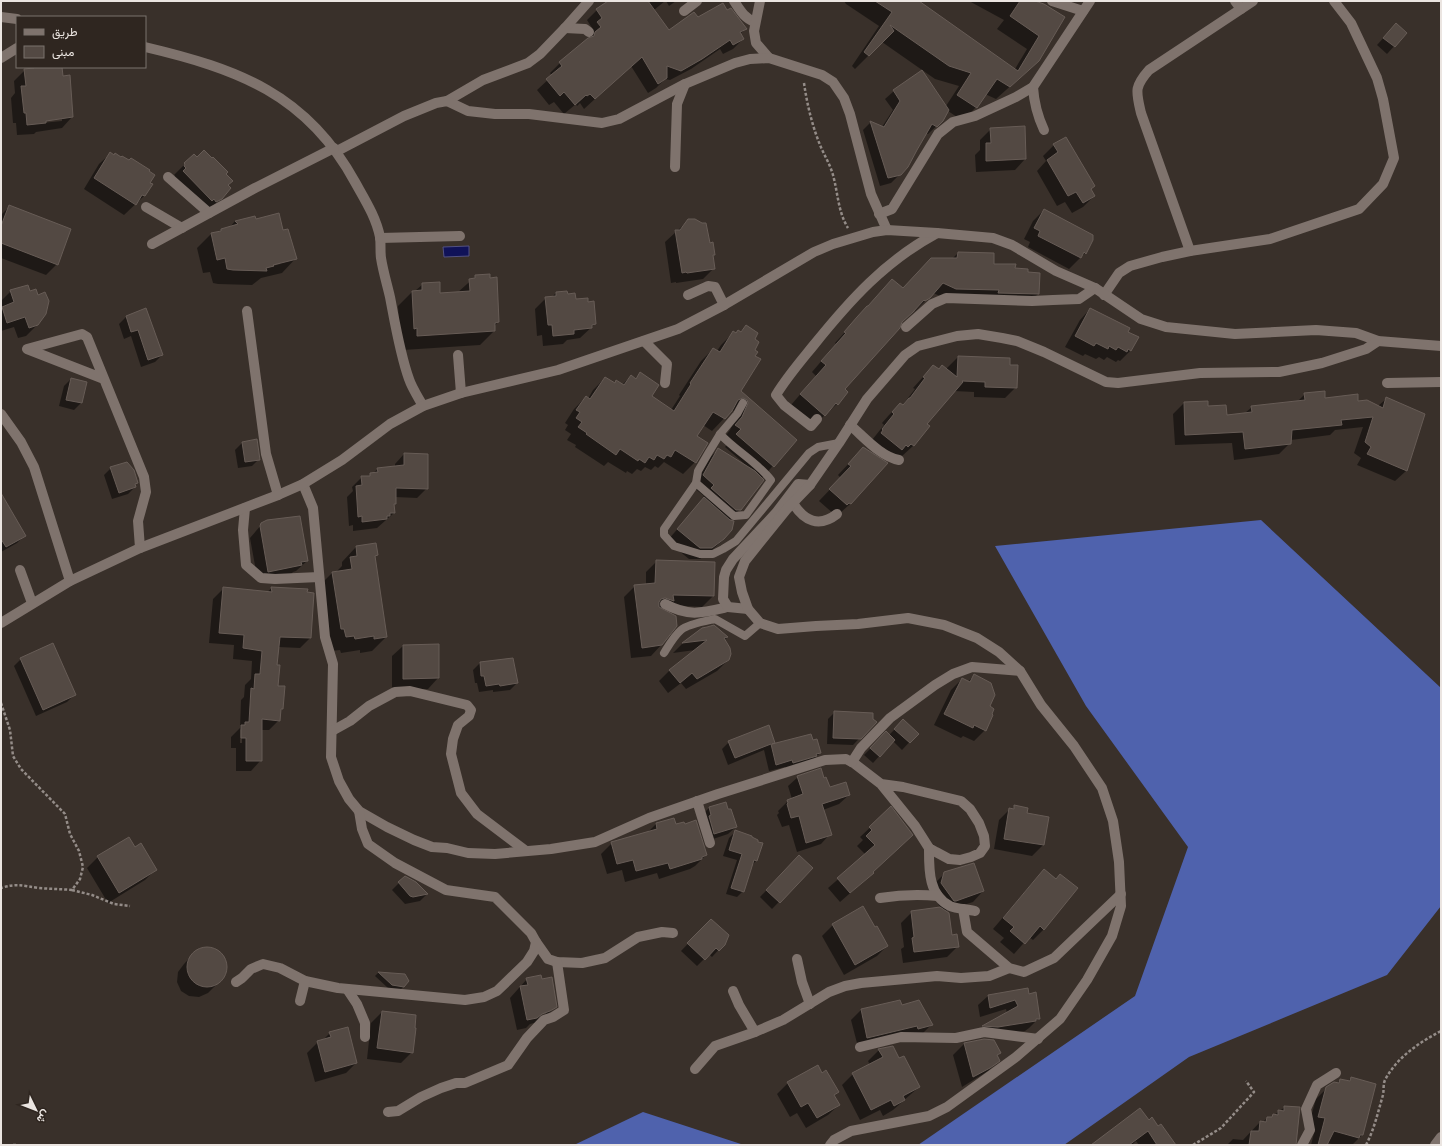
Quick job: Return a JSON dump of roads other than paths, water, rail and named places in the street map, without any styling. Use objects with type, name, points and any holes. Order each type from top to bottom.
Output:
[{"type":"street","points":[[152,244],[209,213],[404,116],[436,103],[447,101],[483,80],[528,63],[540,54],[589,1]]},
{"type":"street","points":[[684,11],[697,1]]},
{"type":"street","points":[[734,1],[743,15],[755,22]]},
{"type":"street","points":[[760,1],[754,31],[756,43],[769,58]]},
{"type":"street","points":[[1052,1],[1083,11]]},
{"type":"street","points":[[879,214],[892,209],[938,134],[953,122],[975,116],[1016,97],[1033,87],[1090,1]]},
{"type":"street","points":[[1190,251],[1141,113],[1137,94],[1139,82],[1149,70],[1238,5],[1253,1]]},
{"type":"street","points":[[1104,294],[1119,273],[1130,266],[1148,260],[1190,251],[1270,239],[1359,209],[1383,184],[1394,158],[1383,99],[1377,78],[1361,42],[1351,23],[1334,1]]},
{"type":"street","points":[[1,17],[16,19]]},
{"type":"street","points":[[565,28],[585,29],[589,32]]},
{"type":"street","points":[[146,47],[173,53],[221,68],[268,89],[307,119],[335,150],[375,220],[380,238],[381,259],[409,380],[423,406]]},
{"type":"street","points":[[1,58],[16,49]]},
{"type":"street","points":[[447,101],[468,111],[495,114],[529,114],[602,123],[619,119],[685,84],[736,63],[750,59],[769,58],[822,75],[833,82],[844,98],[850,114],[871,194],[887,230]]},
{"type":"street","points":[[675,167],[677,104],[685,84]]},
{"type":"street","points":[[1033,87],[1036,112],[1044,130]]},
{"type":"street","points":[[168,177],[209,213]]},
{"type":"street","points":[[146,207],[182,228]]},
{"type":"street","points":[[1,623],[70,581],[140,548],[303,484],[342,460],[390,424],[423,406],[461,393],[558,370],[678,330],[814,252],[854,237],[873,232],[887,230],[994,238],[1012,245],[1056,270],[1095,288],[1141,319],[1166,327],[1235,334],[1316,330],[1356,333],[1378,341],[1441,346]]},
{"type":"street","points":[[817,419],[811,426],[784,405],[776,394],[787,376],[836,316],[884,268],[916,244],[937,233]]},
{"type":"street","points":[[380,238],[460,236]]},
{"type":"street","points":[[688,294],[708,286],[715,287],[724,305]]},
{"type":"street","points":[[906,326],[932,304],[946,298],[1052,300],[1080,298],[1095,288]]},
{"type":"street","points":[[248,311],[266,454],[278,495]]},
{"type":"street","points":[[104,379],[27,349],[82,334],[87,337],[144,477],[146,492],[138,521],[140,548]]},
{"type":"street","points":[[830,1145],[834,1140],[851,1131],[929,1116],[947,1108],[1016,1057],[1060,1019],[1087,980],[1112,936],[1121,906],[1119,862],[1113,821],[1102,788],[1074,746],[1041,705],[1020,671],[999,652],[977,638],[944,625],[908,618],[858,624],[778,629],[760,623],[748,609],[742,592],[739,577],[745,561],[793,503],[810,485],[867,399],[905,355],[918,346],[957,336],[978,334],[997,337],[1017,341],[1044,352],[1106,382],[1118,383],[1200,373],[1279,372],[1322,364],[1366,349],[1378,341]]},
{"type":"street","points":[[644,341],[667,364],[665,383]]},
{"type":"street","points":[[458,355],[461,393]]},
{"type":"street","points":[[1387,383],[1441,382]]},
{"type":"street","points":[[1,414],[21,442],[34,467],[70,581]]},
{"type":"street","points":[[850,425],[877,449],[892,459],[899,460]]},
{"type":"street","points":[[303,484],[313,508],[325,637],[333,664],[331,758],[339,781],[349,799],[359,811],[386,827],[432,847],[447,848],[468,853],[495,854],[551,849],[595,842],[649,818],[697,801],[826,760],[846,759],[881,784],[915,826],[929,848],[949,859],[960,860],[980,853],[985,846],[984,836],[978,823],[970,809],[961,801],[903,787],[881,784]]},
{"type":"street","points":[[728,607],[723,600],[724,577],[726,570],[733,559],[776,513],[798,484],[810,485]]},
{"type":"street","points":[[793,503],[798,511],[806,518],[813,521],[831,519],[837,514]]},
{"type":"street","points":[[245,508],[243,530],[246,566],[262,578],[275,579],[319,577]]},
{"type":"street","points":[[20,570],[32,603]]},
{"type":"street","points":[[665,604],[691,614],[728,607],[748,609]]},
{"type":"street","points":[[852,762],[861,748],[890,718],[935,685],[953,674],[972,667],[1020,671]]},
{"type":"street","points":[[332,731],[350,721],[369,706],[395,692],[410,691],[467,705],[471,710],[469,716],[458,726],[453,738],[451,754],[461,793],[477,814],[526,851]]},
{"type":"street","points":[[697,801],[710,843]]},
{"type":"street","points":[[359,811],[362,829],[368,844],[395,863],[446,890],[495,897],[531,933],[548,959],[558,962],[582,963],[605,958],[638,938],[662,932],[673,933]]},
{"type":"street","points":[[929,848],[931,881],[934,891],[951,907],[975,911]]},
{"type":"street","points":[[880,898],[922,894],[938,896]]},
{"type":"street","points":[[963,909],[968,932],[1009,968],[1024,972],[1054,958],[1120,894]]},
{"type":"street","points":[[236,982],[251,969],[263,964],[280,968],[305,981],[347,989],[465,1000],[484,997],[497,991],[527,962],[534,951],[536,942]]},
{"type":"street","points":[[797,959],[802,982],[810,1004]]},
{"type":"street","points":[[388,1112],[398,1111],[420,1097],[441,1088],[456,1083],[465,1083],[508,1065],[527,1038],[544,1020],[564,1010],[558,962]]},
{"type":"street","points":[[695,1069],[715,1046],[755,1032],[783,1020],[829,992],[845,986],[861,983],[937,976],[962,978],[989,976],[1009,968]]},
{"type":"street","points":[[300,1001],[305,981]]},
{"type":"street","points":[[347,989],[357,1004],[366,1023],[365,1037]]},
{"type":"street","points":[[733,991],[738,1004],[755,1032]]},
{"type":"street","points":[[860,1047],[901,1037],[956,1038],[984,1032],[1038,1039]]},
{"type":"street","points":[[1302,1145],[1310,1130],[1306,1109],[1317,1085],[1336,1073]]},
{"type":"street","points":[[1435,1145],[1441,1137]]},
{"type":"lane","points":[[743,403],[737,414],[720,434],[698,471],[696,483],[664,529],[664,535],[674,546],[700,554],[713,554],[723,549],[736,540],[809,453],[818,447],[839,443]]},
{"type":"lane","points":[[696,483],[734,516],[746,514],[772,480],[765,472],[720,434]]},
{"type":"lane","points":[[664,653],[672,640],[682,629],[698,623],[714,619],[745,636],[760,623]]}]
